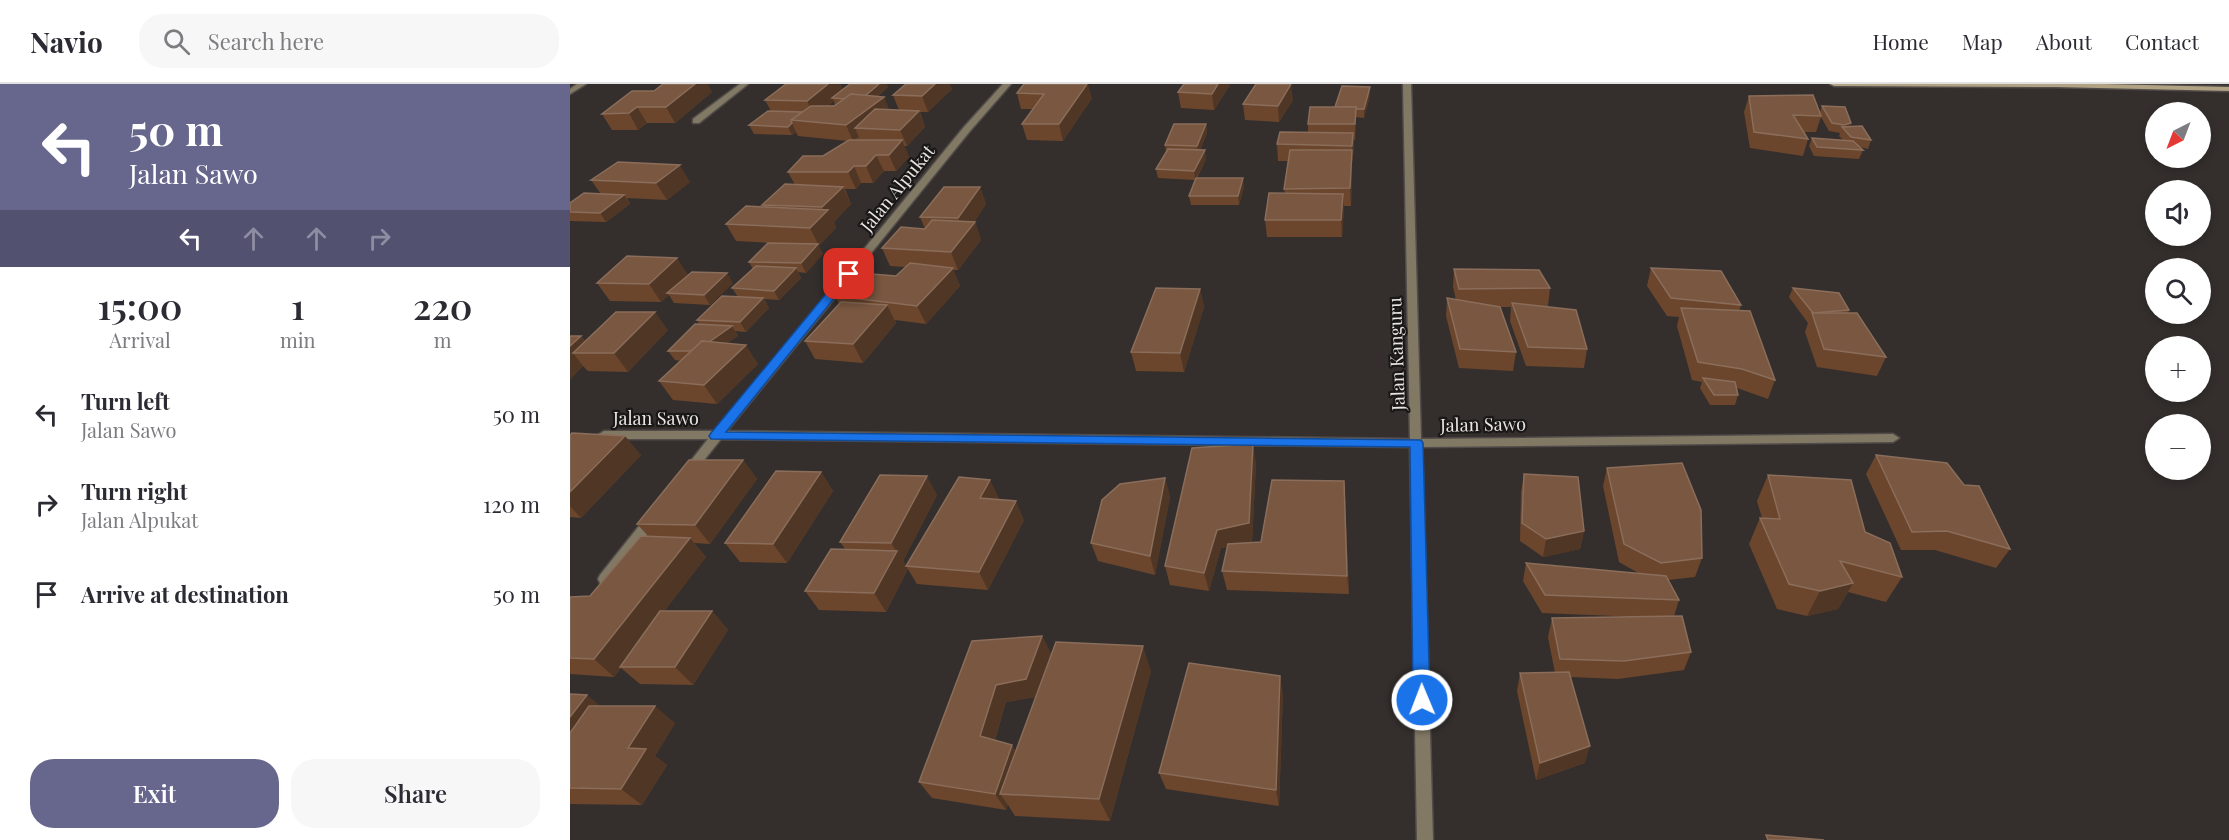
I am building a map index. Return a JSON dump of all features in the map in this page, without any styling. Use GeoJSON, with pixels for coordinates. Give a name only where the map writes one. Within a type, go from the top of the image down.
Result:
{"type":"FeatureCollection","features":[{"type":"Feature","properties":{"kind":"main road"},"geometry":{"type":"LineString","coordinates":[[1834,84],[2229,89]]}},
{"type":"Feature","properties":{"kind":"street"},"geometry":{"type":"LineString","coordinates":[[570,92],[582,84]]}},
{"type":"Feature","properties":{"kind":"street"},"geometry":{"type":"LineString","coordinates":[[696,121],[744,84]]}},
{"type":"Feature","properties":{"kind":"street","name":"Jalan Alpukat"},"geometry":{"type":"LineString","coordinates":[[679,483],[967,129],[1007,84]]}},
{"type":"Feature","properties":{"kind":"street","name":"Jalan Kanguru"},"geometry":{"type":"LineString","coordinates":[[1407,84],[1425,840]]}},
{"type":"Feature","properties":{"kind":"street","name":"Jalan Sawo"},"geometry":{"type":"LineString","coordinates":[[592,435],[1416,443],[1893,438]]}},
{"type":"Feature","properties":{"kind":"street"},"geometry":{"type":"LineString","coordinates":[[599,587],[657,512]]}},
{"type":"Feature","properties":{"kind":"building"},"geometry":{"type":"Polygon","coordinates":[[[663,84],[695,84],[666,107],[637,107],[629,113],[602,114],[632,91],[654,91],[663,84]]]}},
{"type":"Feature","properties":{"kind":"building"},"geometry":{"type":"Polygon","coordinates":[[[786,84],[828,84],[807,101],[765,100],[786,84]]]}},
{"type":"Feature","properties":{"kind":"building"},"geometry":{"type":"Polygon","coordinates":[[[850,84],[879,84],[865,96],[851,94],[844,99],[832,98],[850,84]]]}},
{"type":"Feature","properties":{"kind":"building"},"geometry":{"type":"Polygon","coordinates":[[[906,84],[935,84],[922,96],[893,95],[906,84]]]}},
{"type":"Feature","properties":{"kind":"building"},"geometry":{"type":"Polygon","coordinates":[[[1024,84],[1087,84],[1059,124],[1022,124],[1044,94],[1017,93],[1024,84]]]}},
{"type":"Feature","properties":{"kind":"building"},"geometry":{"type":"Polygon","coordinates":[[[1184,84],[1218,84],[1212,94],[1178,92],[1184,84]]]}},
{"type":"Feature","properties":{"kind":"building"},"geometry":{"type":"Polygon","coordinates":[[[1256,84],[1291,84],[1278,106],[1243,104],[1256,84]]]}},
{"type":"Feature","properties":{"kind":"building"},"geometry":{"type":"Polygon","coordinates":[[[1342,86],[1370,87],[1364,109],[1335,107],[1342,86]]]}},
{"type":"Feature","properties":{"kind":"building"},"geometry":{"type":"Polygon","coordinates":[[[851,94],[884,97],[846,125],[791,120],[811,106],[834,106],[851,94]]]}},
{"type":"Feature","properties":{"kind":"building"},"geometry":{"type":"Polygon","coordinates":[[[1813,95],[1821,116],[1793,115],[1808,139],[1754,132],[1749,96],[1813,95]]]}},
{"type":"Feature","properties":{"kind":"building"},"geometry":{"type":"Polygon","coordinates":[[[1822,106],[1845,107],[1851,123],[1844,125],[1832,123],[1822,106]]]}},
{"type":"Feature","properties":{"kind":"building"},"geometry":{"type":"Polygon","coordinates":[[[1310,107],[1356,107],[1355,124],[1308,124],[1310,107]]]}},
{"type":"Feature","properties":{"kind":"building"},"geometry":{"type":"Polygon","coordinates":[[[875,109],[919,111],[900,130],[855,128],[875,109]]]}},
{"type":"Feature","properties":{"kind":"building"},"geometry":{"type":"Polygon","coordinates":[[[768,111],[802,112],[791,120],[792,123],[788,127],[749,125],[768,111]]]}},
{"type":"Feature","properties":{"kind":"building"},"geometry":{"type":"Polygon","coordinates":[[[1174,124],[1206,124],[1197,146],[1165,145],[1174,124]]]}},
{"type":"Feature","properties":{"kind":"building"},"geometry":{"type":"Polygon","coordinates":[[[1862,126],[1871,140],[1851,137],[1842,127],[1862,126]]]}},
{"type":"Feature","properties":{"kind":"building"},"geometry":{"type":"Polygon","coordinates":[[[1280,132],[1353,133],[1352,146],[1277,144],[1280,132]]]}},
{"type":"Feature","properties":{"kind":"building"},"geometry":{"type":"Polygon","coordinates":[[[1812,138],[1853,141],[1863,150],[1817,147],[1812,138]]]}},
{"type":"Feature","properties":{"kind":"building"},"geometry":{"type":"Polygon","coordinates":[[[849,140],[902,140],[889,155],[876,155],[866,166],[854,166],[848,172],[788,172],[803,156],[823,156],[849,140]]]}},
{"type":"Feature","properties":{"kind":"building"},"geometry":{"type":"Polygon","coordinates":[[[1168,149],[1205,150],[1194,171],[1156,169],[1168,149]]]}},
{"type":"Feature","properties":{"kind":"building"},"geometry":{"type":"Polygon","coordinates":[[[1290,150],[1352,150],[1350,188],[1284,189],[1290,150]]]}},
{"type":"Feature","properties":{"kind":"building"},"geometry":{"type":"Polygon","coordinates":[[[618,162],[680,165],[656,183],[591,180],[618,162]]]}},
{"type":"Feature","properties":{"kind":"building"},"geometry":{"type":"Polygon","coordinates":[[[1196,178],[1243,178],[1238,196],[1189,196],[1196,178]]]}},
{"type":"Feature","properties":{"kind":"building"},"geometry":{"type":"Polygon","coordinates":[[[785,184],[843,187],[822,207],[762,205],[785,184]]]}},
{"type":"Feature","properties":{"kind":"building"},"geometry":{"type":"Polygon","coordinates":[[[944,187],[980,187],[958,218],[920,217],[944,187]]]}},
{"type":"Feature","properties":{"kind":"building"},"geometry":{"type":"Polygon","coordinates":[[[584,193],[624,195],[600,213],[570,212],[570,203],[584,193]]]}},
{"type":"Feature","properties":{"kind":"building"},"geometry":{"type":"Polygon","coordinates":[[[1269,193],[1343,194],[1341,220],[1265,220],[1269,193]]]}},
{"type":"Feature","properties":{"kind":"building"},"geometry":{"type":"Polygon","coordinates":[[[746,206],[828,210],[810,228],[726,224],[746,206]]]}},
{"type":"Feature","properties":{"kind":"building"},"geometry":{"type":"Polygon","coordinates":[[[932,220],[975,222],[951,252],[882,248],[901,227],[925,229],[932,220]]]}},
{"type":"Feature","properties":{"kind":"building"},"geometry":{"type":"Polygon","coordinates":[[[768,243],[818,244],[801,263],[749,262],[768,243]]]}},
{"type":"Feature","properties":{"kind":"building"},"geometry":{"type":"Polygon","coordinates":[[[627,256],[677,258],[649,284],[597,283],[627,256]]]}},
{"type":"Feature","properties":{"kind":"building"},"geometry":{"type":"Polygon","coordinates":[[[910,263],[953,268],[917,306],[835,296],[860,273],[896,276],[910,263]]]}},
{"type":"Feature","properties":{"kind":"building"},"geometry":{"type":"Polygon","coordinates":[[[756,266],[796,268],[774,291],[732,288],[756,266]]]}},
{"type":"Feature","properties":{"kind":"building"},"geometry":{"type":"Polygon","coordinates":[[[1651,268],[1721,271],[1741,305],[1671,298],[1651,268]]]}},
{"type":"Feature","properties":{"kind":"building"},"geometry":{"type":"Polygon","coordinates":[[[1454,269],[1539,270],[1550,288],[1459,289],[1454,269]]]}},
{"type":"Feature","properties":{"kind":"building"},"geometry":{"type":"Polygon","coordinates":[[[692,272],[727,273],[704,295],[667,293],[692,272]]]}},
{"type":"Feature","properties":{"kind":"building"},"geometry":{"type":"Polygon","coordinates":[[[1156,288],[1200,289],[1180,353],[1131,352],[1156,288]]]}},
{"type":"Feature","properties":{"kind":"building"},"geometry":{"type":"Polygon","coordinates":[[[1793,288],[1839,293],[1849,310],[1813,313],[1793,288]]]}},
{"type":"Feature","properties":{"kind":"building"},"geometry":{"type":"Polygon","coordinates":[[[722,296],[763,298],[740,322],[697,320],[722,296]]]}},
{"type":"Feature","properties":{"kind":"building"},"geometry":{"type":"Polygon","coordinates":[[[1447,298],[1500,307],[1516,352],[1460,349],[1447,298]]]}},
{"type":"Feature","properties":{"kind":"building"},"geometry":{"type":"Polygon","coordinates":[[[841,302],[887,305],[853,344],[805,341],[841,302]]]}},
{"type":"Feature","properties":{"kind":"building"},"geometry":{"type":"Polygon","coordinates":[[[1512,303],[1576,310],[1587,349],[1528,347],[1512,303]]]}},
{"type":"Feature","properties":{"kind":"building"},"geometry":{"type":"Polygon","coordinates":[[[1681,308],[1750,311],[1775,380],[1742,369],[1698,362],[1681,308]]]}},
{"type":"Feature","properties":{"kind":"building"},"geometry":{"type":"Polygon","coordinates":[[[616,312],[655,312],[614,353],[573,353],[616,312]]]}},
{"type":"Feature","properties":{"kind":"building"},"geometry":{"type":"Polygon","coordinates":[[[1812,313],[1857,313],[1886,357],[1824,349],[1812,313]]]}},
{"type":"Feature","properties":{"kind":"building"},"geometry":{"type":"Polygon","coordinates":[[[695,324],[732,326],[709,342],[702,341],[691,351],[668,351],[695,324]]]}},
{"type":"Feature","properties":{"kind":"building"},"geometry":{"type":"Polygon","coordinates":[[[570,336],[581,336],[570,346],[570,336]]]}},
{"type":"Feature","properties":{"kind":"building"},"geometry":{"type":"Polygon","coordinates":[[[702,341],[746,345],[704,385],[659,381],[702,341]]]}},
{"type":"Feature","properties":{"kind":"building"},"geometry":{"type":"Polygon","coordinates":[[[1703,378],[1735,382],[1738,395],[1714,395],[1703,378]]]}},
{"type":"Feature","properties":{"kind":"building"},"geometry":{"type":"Polygon","coordinates":[[[572,433],[625,436],[570,492],[570,435],[572,433]]]}},
{"type":"Feature","properties":{"kind":"building"},"geometry":{"type":"Polygon","coordinates":[[[1253,444],[1249,523],[1217,530],[1204,573],[1165,566],[1192,448],[1253,444]]]}},
{"type":"Feature","properties":{"kind":"building"},"geometry":{"type":"Polygon","coordinates":[[[1876,455],[1947,463],[1964,485],[1979,486],[2010,549],[1947,531],[1912,532],[1876,455]]]}},
{"type":"Feature","properties":{"kind":"building"},"geometry":{"type":"Polygon","coordinates":[[[689,460],[743,460],[695,525],[637,524],[689,460]]]}},
{"type":"Feature","properties":{"kind":"building"},"geometry":{"type":"Polygon","coordinates":[[[1682,463],[1701,510],[1702,558],[1661,563],[1624,544],[1607,468],[1682,463]]]}},
{"type":"Feature","properties":{"kind":"building"},"geometry":{"type":"Polygon","coordinates":[[[776,471],[821,472],[773,544],[725,543],[776,471]]]}},
{"type":"Feature","properties":{"kind":"building"},"geometry":{"type":"Polygon","coordinates":[[[1524,474],[1578,477],[1584,531],[1546,539],[1522,523],[1524,474]]]}},
{"type":"Feature","properties":{"kind":"building"},"geometry":{"type":"Polygon","coordinates":[[[880,475],[927,476],[891,543],[840,542],[880,475]]]}},
{"type":"Feature","properties":{"kind":"building"},"geometry":{"type":"Polygon","coordinates":[[[1768,475],[1851,480],[1865,532],[1890,543],[1902,577],[1840,561],[1853,583],[1820,591],[1789,584],[1760,518],[1780,519],[1768,475]]]}},
{"type":"Feature","properties":{"kind":"building"},"geometry":{"type":"Polygon","coordinates":[[[959,477],[990,480],[980,498],[1016,501],[979,572],[906,566],[959,477]]]}},
{"type":"Feature","properties":{"kind":"building"},"geometry":{"type":"Polygon","coordinates":[[[1165,478],[1150,556],[1091,543],[1102,500],[1120,484],[1165,478]]]}},
{"type":"Feature","properties":{"kind":"building"},"geometry":{"type":"Polygon","coordinates":[[[1272,480],[1344,481],[1347,576],[1222,571],[1228,544],[1261,542],[1272,480]]]}},
{"type":"Feature","properties":{"kind":"building"},"geometry":{"type":"Polygon","coordinates":[[[641,536],[690,538],[594,659],[570,658],[570,597],[590,596],[641,536]]]}},
{"type":"Feature","properties":{"kind":"building"},"geometry":{"type":"Polygon","coordinates":[[[831,549],[897,551],[874,593],[805,591],[831,549]]]}},
{"type":"Feature","properties":{"kind":"building"},"geometry":{"type":"Polygon","coordinates":[[[1526,563],[1666,576],[1679,600],[1545,595],[1526,563]]]}},
{"type":"Feature","properties":{"kind":"building"},"geometry":{"type":"Polygon","coordinates":[[[660,611],[712,611],[675,667],[620,667],[660,611]]]}},
{"type":"Feature","properties":{"kind":"building"},"geometry":{"type":"Polygon","coordinates":[[[1682,616],[1691,652],[1624,661],[1560,659],[1552,618],[1682,616]]]}},
{"type":"Feature","properties":{"kind":"building"},"geometry":{"type":"Polygon","coordinates":[[[1042,636],[1026,679],[996,685],[980,736],[1012,745],[995,794],[919,782],[972,641],[1042,636]]]}},
{"type":"Feature","properties":{"kind":"building"},"geometry":{"type":"Polygon","coordinates":[[[1056,642],[1143,646],[1099,799],[1000,794],[1056,642]]]}},
{"type":"Feature","properties":{"kind":"building"},"geometry":{"type":"Polygon","coordinates":[[[1189,663],[1280,676],[1276,790],[1159,773],[1189,663]]]}},
{"type":"Feature","properties":{"kind":"building"},"geometry":{"type":"Polygon","coordinates":[[[1569,672],[1590,746],[1540,763],[1520,673],[1569,672]]]}},
{"type":"Feature","properties":{"kind":"building"},"geometry":{"type":"Polygon","coordinates":[[[570,694],[587,695],[570,717],[570,694]]]}},
{"type":"Feature","properties":{"kind":"building"},"geometry":{"type":"Polygon","coordinates":[[[589,706],[655,706],[628,748],[646,749],[621,789],[570,788],[570,733],[589,706]]]}},
{"type":"Feature","properties":{"kind":"building"},"geometry":{"type":"Polygon","coordinates":[[[1766,835],[1824,840],[1768,840],[1766,835]]]}},
{"type":"Feature","properties":{"kind":"route"},"geometry":{"type":"LineString","coordinates":[[849,274],[716,436],[897,436],[1416,443],[1422,700]]}}]}
